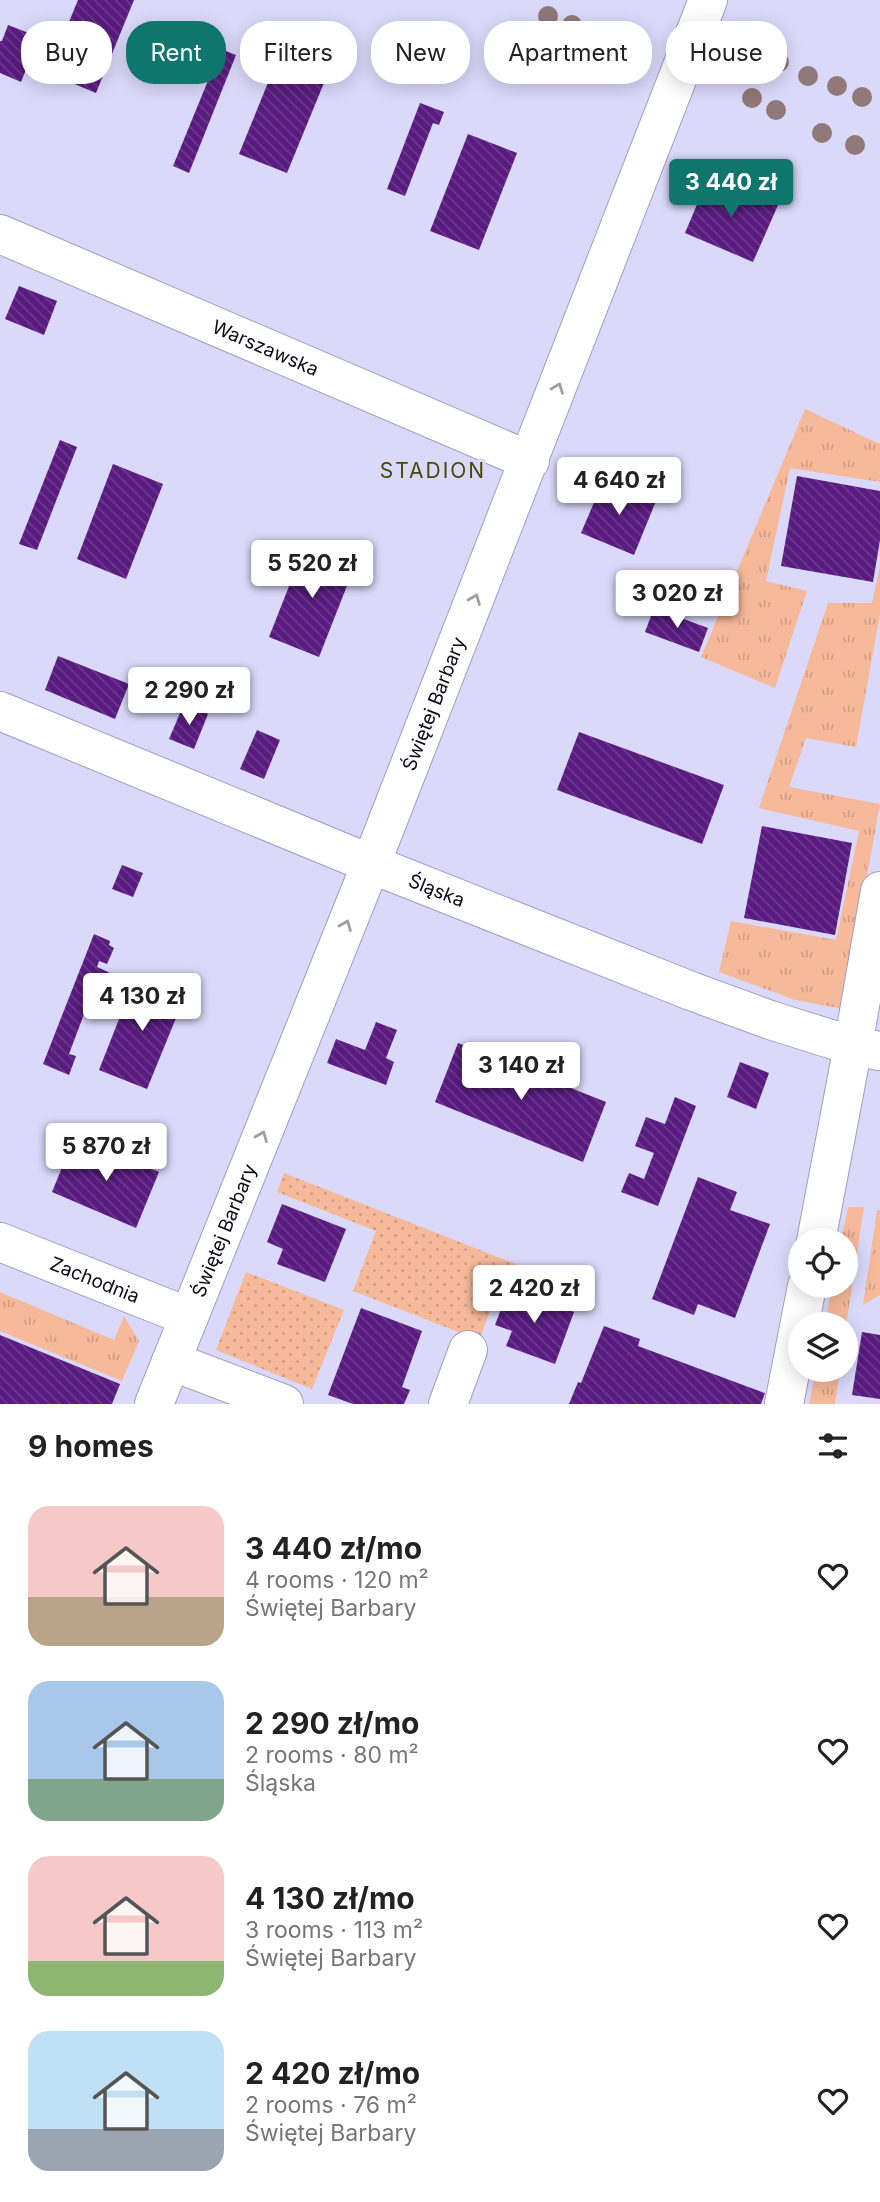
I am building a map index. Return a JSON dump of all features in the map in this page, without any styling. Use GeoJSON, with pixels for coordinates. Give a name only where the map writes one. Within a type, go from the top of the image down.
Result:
{"type":"FeatureCollection","features":[{"type":"Feature","properties":{"kind":"street","name":"Świętej Barbary"},"geometry":{"type":"LineString","coordinates":[[154,1404],[371,864],[708,0]]}},
{"type":"Feature","properties":{"kind":"street","name":"Warszawska"},"geometry":{"type":"LineString","coordinates":[[0,234],[530,461]]}},
{"type":"Feature","properties":{"kind":"street","name":"Śląska"},"geometry":{"type":"LineString","coordinates":[[0,711],[371,864],[713,999],[770,1020],[867,1048]]}},
{"type":"Feature","properties":{"kind":"street"},"geometry":{"type":"LineString","coordinates":[[819,1228],[867,1048],[880,891]]}},
{"type":"Feature","properties":{"kind":"street","name":"Zachodnia"},"geometry":{"type":"LineString","coordinates":[[0,1242],[189,1317]]}},
{"type":"Feature","properties":{"kind":"street"},"geometry":{"type":"LineString","coordinates":[[784,1404],[805,1298]]}},
{"type":"Feature","properties":{"kind":"street"},"geometry":{"type":"LineString","coordinates":[[448,1404],[468,1350]]}},
{"type":"Feature","properties":{"kind":"street"},"geometry":{"type":"LineString","coordinates":[[171,1362],[284,1404]]}},
{"type":"Feature","properties":{"kind":"green space"},"geometry":{"type":"Polygon","coordinates":[[[805,409],[880,444],[880,482],[790,468],[766,581],[807,591],[775,688],[701,657],[805,409]]]}},
{"type":"Feature","properties":{"kind":"green space"},"geometry":{"type":"Polygon","coordinates":[[[880,566],[880,614],[856,747],[806,738],[789,787],[880,804],[843,1009],[795,1000],[719,972],[731,921],[836,940],[859,831],[759,808],[828,603],[872,603],[880,566]]]}},
{"type":"Feature","properties":{"kind":"green space"},"geometry":{"type":"Polygon","coordinates":[[[284,1173],[590,1293],[582,1312],[501,1283],[479,1340],[353,1291],[376,1231],[277,1192],[284,1173]]]}},
{"type":"Feature","properties":{"kind":"green space"},"geometry":{"type":"Polygon","coordinates":[[[848,1207],[864,1207],[858,1247],[858,1228],[844,1228],[848,1207]]]}},
{"type":"Feature","properties":{"kind":"green space"},"geometry":{"type":"Polygon","coordinates":[[[877,1210],[880,1210],[880,1295],[863,1305],[877,1210]]]}},
{"type":"Feature","properties":{"kind":"green space"},"geometry":{"type":"Polygon","coordinates":[[[246,1272],[344,1310],[312,1389],[216,1350],[246,1272]]]}},
{"type":"Feature","properties":{"kind":"green space"},"geometry":{"type":"Polygon","coordinates":[[[0,1292],[114,1340],[124,1316],[139,1341],[122,1381],[0,1331],[0,1292]]]}},
{"type":"Feature","properties":{"kind":"green space"},"geometry":{"type":"Polygon","coordinates":[[[830,1298],[850,1298],[848,1312],[827,1312],[830,1298]]]}},
{"type":"Feature","properties":{"kind":"green space"},"geometry":{"type":"Polygon","coordinates":[[[814,1382],[838,1382],[835,1404],[809,1404],[814,1382]]]}},
{"type":"Feature","properties":{"kind":"building"},"geometry":{"type":"Polygon","coordinates":[[[78,0],[134,0],[112,54],[112,21],[69,21],[78,0]]]}},
{"type":"Feature","properties":{"kind":"building"},"geometry":{"type":"Polygon","coordinates":[[[8,25],[21,30],[21,82],[0,73],[2,41],[8,25]]]}},
{"type":"Feature","properties":{"kind":"building"},"geometry":{"type":"Polygon","coordinates":[[[226,51],[236,55],[226,80],[226,51]]]}},
{"type":"Feature","properties":{"kind":"building"},"geometry":{"type":"Polygon","coordinates":[[[74,84],[100,84],[96,93],[74,84]]]}},
{"type":"Feature","properties":{"kind":"building"},"geometry":{"type":"Polygon","coordinates":[[[207,84],[224,84],[189,173],[173,166],[207,84]]]}},
{"type":"Feature","properties":{"kind":"building"},"geometry":{"type":"Polygon","coordinates":[[[267,84],[324,84],[287,173],[239,154],[267,84]]]}},
{"type":"Feature","properties":{"kind":"building"},"geometry":{"type":"Polygon","coordinates":[[[420,103],[444,112],[439,125],[433,123],[405,196],[387,189],[420,103]]]}},
{"type":"Feature","properties":{"kind":"building"},"geometry":{"type":"Polygon","coordinates":[[[468,134],[517,153],[479,250],[430,231],[468,134]]]}},
{"type":"Feature","properties":{"kind":"building"},"geometry":{"type":"Polygon","coordinates":[[[709,176],[778,205],[753,262],[685,233],[709,176]]]}},
{"type":"Feature","properties":{"kind":"building"},"geometry":{"type":"Polygon","coordinates":[[[19,286],[57,301],[44,335],[5,319],[19,286]]]}},
{"type":"Feature","properties":{"kind":"building"},"geometry":{"type":"Polygon","coordinates":[[[60,440],[77,447],[37,550],[19,544],[60,440]]]}},
{"type":"Feature","properties":{"kind":"building"},"geometry":{"type":"Polygon","coordinates":[[[113,464],[163,484],[126,579],[77,559],[113,464]]]}},
{"type":"Feature","properties":{"kind":"building"},"geometry":{"type":"Polygon","coordinates":[[[797,476],[880,491],[880,540],[873,582],[781,566],[797,476]]]}},
{"type":"Feature","properties":{"kind":"building"},"geometry":{"type":"Polygon","coordinates":[[[604,479],[656,501],[634,555],[581,533],[604,479]]]}},
{"type":"Feature","properties":{"kind":"building"},"geometry":{"type":"Polygon","coordinates":[[[306,543],[356,563],[319,657],[269,637],[306,543]]]}},
{"type":"Feature","properties":{"kind":"building"},"geometry":{"type":"Polygon","coordinates":[[[654,608],[708,628],[699,652],[645,632],[654,608]]]}},
{"type":"Feature","properties":{"kind":"building"},"geometry":{"type":"Polygon","coordinates":[[[58,656],[129,684],[115,719],[45,690],[58,656]]]}},
{"type":"Feature","properties":{"kind":"building"},"geometry":{"type":"Polygon","coordinates":[[[184,704],[208,714],[194,749],[169,739],[184,704]]]}},
{"type":"Feature","properties":{"kind":"building"},"geometry":{"type":"Polygon","coordinates":[[[257,730],[280,740],[264,779],[240,769],[257,730]]]}},
{"type":"Feature","properties":{"kind":"building"},"geometry":{"type":"Polygon","coordinates":[[[579,732],[724,785],[702,844],[557,790],[579,732]]]}},
{"type":"Feature","properties":{"kind":"building"},"geometry":{"type":"Polygon","coordinates":[[[762,826],[852,843],[835,935],[744,918],[762,826]]]}},
{"type":"Feature","properties":{"kind":"building"},"geometry":{"type":"Polygon","coordinates":[[[122,865],[143,873],[133,897],[112,889],[122,865]]]}},
{"type":"Feature","properties":{"kind":"building"},"geometry":{"type":"Polygon","coordinates":[[[94,934],[110,941],[109,945],[114,948],[107,964],[99,961],[97,967],[110,973],[103,988],[95,985],[69,1054],[76,1056],[69,1075],[43,1064],[94,934]]]}},
{"type":"Feature","properties":{"kind":"building"},"geometry":{"type":"Polygon","coordinates":[[[136,976],[185,996],[147,1089],[99,1070],[136,976]]]}},
{"type":"Feature","properties":{"kind":"building"},"geometry":{"type":"Polygon","coordinates":[[[376,1022],[397,1030],[386,1058],[394,1062],[386,1085],[327,1063],[336,1039],[365,1050],[376,1022]]]}},
{"type":"Feature","properties":{"kind":"building"},"geometry":{"type":"Polygon","coordinates":[[[458,1043],[606,1102],[583,1162],[435,1102],[458,1043]]]}},
{"type":"Feature","properties":{"kind":"building"},"geometry":{"type":"Polygon","coordinates":[[[740,1062],[769,1073],[756,1109],[727,1097],[740,1062]]]}},
{"type":"Feature","properties":{"kind":"building"},"geometry":{"type":"Polygon","coordinates":[[[675,1097],[696,1106],[658,1206],[621,1192],[629,1173],[644,1179],[654,1153],[635,1146],[646,1117],[665,1124],[675,1097]]]}},
{"type":"Feature","properties":{"kind":"building"},"geometry":{"type":"Polygon","coordinates":[[[74,1138],[159,1172],[136,1228],[52,1192],[74,1138]]]}},
{"type":"Feature","properties":{"kind":"building"},"geometry":{"type":"Polygon","coordinates":[[[698,1177],[737,1192],[730,1210],[770,1224],[735,1318],[698,1304],[694,1315],[652,1299],[698,1177]]]}},
{"type":"Feature","properties":{"kind":"building"},"geometry":{"type":"Polygon","coordinates":[[[282,1204],[346,1229],[325,1282],[277,1264],[283,1249],[267,1242],[282,1204]]]}},
{"type":"Feature","properties":{"kind":"building"},"geometry":{"type":"Polygon","coordinates":[[[509,1288],[574,1312],[555,1364],[506,1346],[512,1331],[495,1325],[509,1288]]]}},
{"type":"Feature","properties":{"kind":"building"},"geometry":{"type":"Polygon","coordinates":[[[361,1308],[422,1331],[402,1387],[410,1390],[404,1404],[353,1404],[328,1395],[361,1308]]]}},
{"type":"Feature","properties":{"kind":"building"},"geometry":{"type":"Polygon","coordinates":[[[604,1326],[640,1339],[638,1346],[765,1393],[761,1404],[569,1404],[578,1382],[581,1383],[604,1326]]]}},
{"type":"Feature","properties":{"kind":"building"},"geometry":{"type":"Polygon","coordinates":[[[862,1332],[880,1335],[880,1399],[852,1395],[854,1382],[858,1382],[862,1332]]]}},
{"type":"Feature","properties":{"kind":"building"},"geometry":{"type":"Polygon","coordinates":[[[0,1335],[120,1384],[112,1404],[0,1404],[0,1335]]]}},
{"type":"Feature","properties":{"kind":"district","name":"STADION"},"geometry":{"type":"Point","coordinates":[433,471]}}]}
